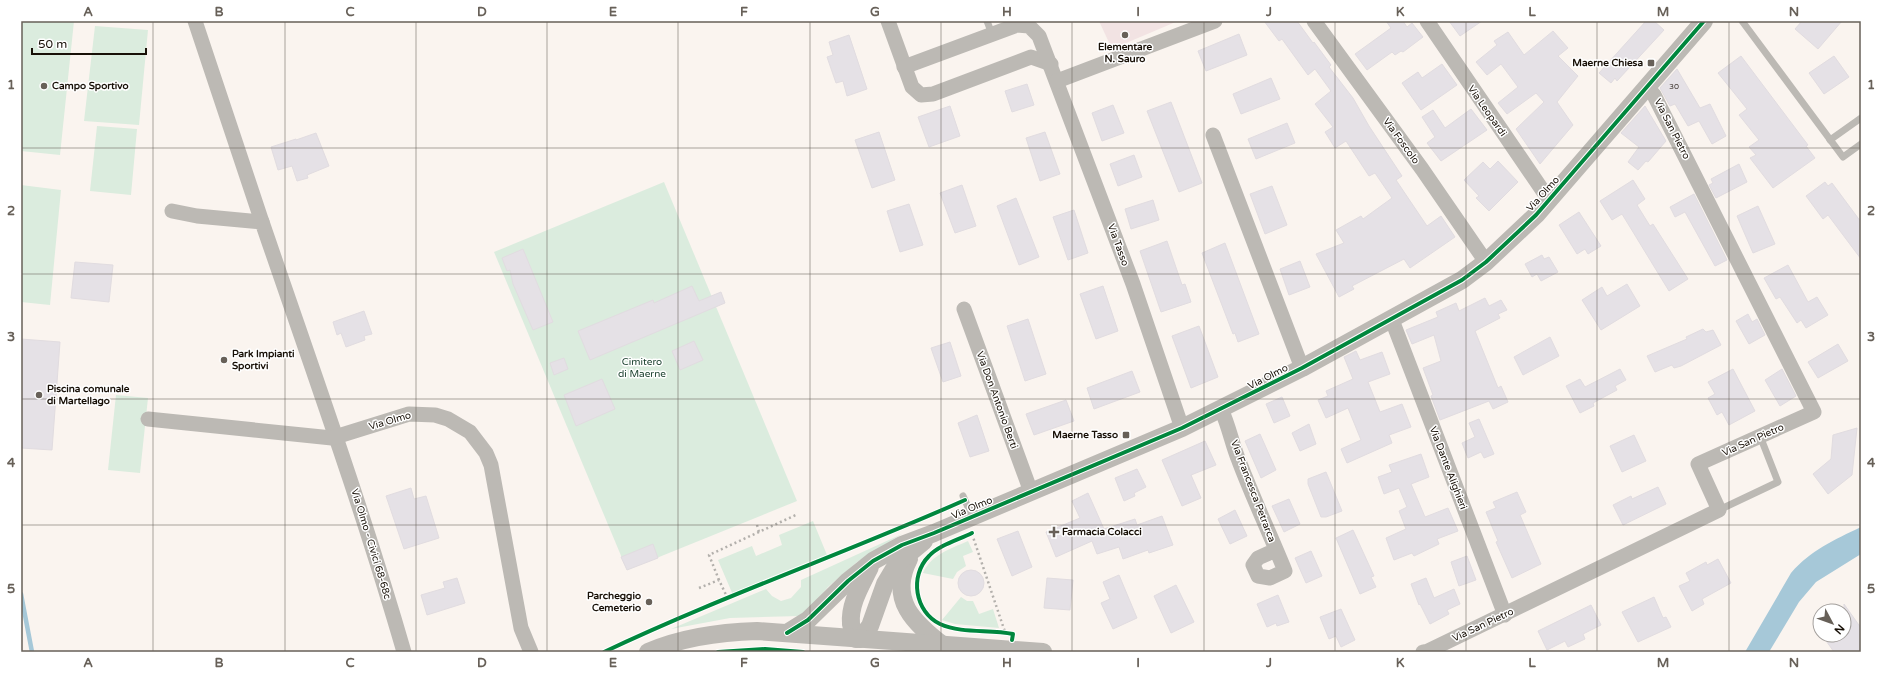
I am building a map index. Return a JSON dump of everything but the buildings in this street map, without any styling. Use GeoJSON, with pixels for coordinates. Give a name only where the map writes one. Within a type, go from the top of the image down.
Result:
{"type":"FeatureCollection","features":[{"type":"Feature","properties":{"kind":"street","name":"Via Olmo - Civici 68-68c"},"geometry":{"type":"LineString","coordinates":[[195,21],[262,222],[337,437],[376,558],[404,652]]}},
{"type":"Feature","properties":{"kind":"street"},"geometry":{"type":"LineString","coordinates":[[888,21],[912,87],[921,95],[933,94],[1031,56],[1051,64]]}},
{"type":"Feature","properties":{"kind":"street"},"geometry":{"type":"LineString","coordinates":[[1057,81],[1215,21]]}},
{"type":"Feature","properties":{"kind":"street","name":"Via Foscolo"},"geometry":{"type":"LineString","coordinates":[[1314,21],[1422,169],[1486,262]]}},
{"type":"Feature","properties":{"kind":"street","name":"Via Leopardi"},"geometry":{"type":"LineString","coordinates":[[1427,21],[1466,80],[1544,191],[1551,198]]}},
{"type":"Feature","properties":{"kind":"street","name":"Via Olmo"},"geometry":{"type":"LineString","coordinates":[[787,632],[808,620],[848,581],[873,561],[902,545],[934,533],[972,525],[1031,492],[1182,428],[1302,368],[1443,292],[1486,262],[1523,229],[1704,21]]}},
{"type":"Feature","properties":{"kind":"street","name":"Via Tasso"},"geometry":{"type":"LineString","coordinates":[[904,66],[989,28],[1017,25],[1029,26],[1039,36],[1051,64],[1133,284],[1182,428]]}},
{"type":"Feature","properties":{"kind":"street","name":"Via San Pietro"},"geometry":{"type":"LineString","coordinates":[[1426,652],[1719,510],[1698,464],[1814,412],[1654,95],[1647,87]]}},
{"type":"Feature","properties":{"kind":"street","name":"Via Olmo"},"geometry":{"type":"LineString","coordinates":[[1213,135],[1302,368]]}},
{"type":"Feature","properties":{"kind":"street"},"geometry":{"type":"LineString","coordinates":[[172,210],[197,216],[262,222]]}},
{"type":"Feature","properties":{"kind":"street","name":"Via Don Antonio Berti"},"geometry":{"type":"LineString","coordinates":[[964,309],[1031,492]]}},
{"type":"Feature","properties":{"kind":"street","name":"Via Dante Alighieri"},"geometry":{"type":"LineString","coordinates":[[1392,320],[1505,615]]}},
{"type":"Feature","properties":{"kind":"street","name":"Via Francesca Petrarca"},"geometry":{"type":"LineString","coordinates":[[1221,409],[1227,423],[1238,460],[1276,550]]}},
{"type":"Feature","properties":{"kind":"street","name":"Via Olmo"},"geometry":{"type":"LineString","coordinates":[[148,419],[322,437],[337,437],[396,417],[422,413],[448,418],[470,432],[478,442],[491,465],[521,628],[531,652]]}},
{"type":"Feature","properties":{"kind":"street","name":"Via Olmo"},"geometry":{"type":"LineString","coordinates":[[648,652],[691,638],[726,632],[787,632],[858,639],[870,626],[885,584],[894,569],[900,561],[934,533]]}},
{"type":"Feature","properties":{"kind":"street","name":"Via Olmo"},"geometry":{"type":"LineString","coordinates":[[914,549],[905,567],[901,581],[902,598],[907,609],[922,629],[944,646]]}},
{"type":"Feature","properties":{"kind":"street"},"geometry":{"type":"LineString","coordinates":[[873,561],[858,590],[853,608],[851,623],[858,639],[1043,652]]}},
{"type":"Feature","properties":{"kind":"lane"},"geometry":{"type":"LineString","coordinates":[[1742,21],[1843,157],[1861,144]]}},
{"type":"Feature","properties":{"kind":"lane"},"geometry":{"type":"LineString","coordinates":[[1830,140],[1861,118]]}},
{"type":"Feature","properties":{"kind":"lane"},"geometry":{"type":"LineString","coordinates":[[1719,510],[1778,482],[1760,436]]}},
{"type":"Feature","properties":{"kind":"lane"},"geometry":{"type":"LineString","coordinates":[[963,496],[972,525]]}},
{"type":"Feature","properties":{"kind":"path"},"geometry":{"type":"LineString","coordinates":[[728,599],[709,554],[798,514]]}},
{"type":"Feature","properties":{"kind":"path"},"geometry":{"type":"LineString","coordinates":[[757,525],[759,532]]}},
{"type":"Feature","properties":{"kind":"path"},"geometry":{"type":"LineString","coordinates":[[972,525],[1005,632]]}},
{"type":"Feature","properties":{"kind":"path"},"geometry":{"type":"LineString","coordinates":[[699,588],[719,580]]}},
{"type":"Feature","properties":{"kind":"shaded area","name":"Elementare N. Sauro"},"geometry":{"type":"Polygon","coordinates":[[[1099,21],[1178,21],[1112,49],[1099,21]]]}},
{"type":"Feature","properties":{"kind":"green space","name":"Campo Sportivo"},"geometry":{"type":"Polygon","coordinates":[[[21,21],[74,21],[60,155],[21,151],[21,21]]]}},
{"type":"Feature","properties":{"kind":"green space"},"geometry":{"type":"Polygon","coordinates":[[[95,26],[148,30],[139,125],[84,121],[95,26]]]}},
{"type":"Feature","properties":{"kind":"green space"},"geometry":{"type":"Polygon","coordinates":[[[97,126],[137,129],[131,195],[90,191],[97,126]]]}},
{"type":"Feature","properties":{"kind":"green space","name":"Cimitero di Maerne"},"geometry":{"type":"Polygon","coordinates":[[[664,182],[797,501],[627,570],[494,252],[664,182]]]}},
{"type":"Feature","properties":{"kind":"green space"},"geometry":{"type":"Polygon","coordinates":[[[21,185],[61,190],[50,305],[21,302],[21,185]]]}},
{"type":"Feature","properties":{"kind":"green space"},"geometry":{"type":"Polygon","coordinates":[[[116,395],[148,398],[140,473],[108,470],[116,395]]]}},
{"type":"Feature","properties":{"kind":"green space"},"geometry":{"type":"Polygon","coordinates":[[[813,521],[827,555],[733,595],[718,560],[752,546],[756,556],[782,545],[779,535],[813,521]]]}},
{"type":"Feature","properties":{"kind":"green space"},"geometry":{"type":"Polygon","coordinates":[[[902,534],[857,562],[828,587],[810,608],[800,616],[730,618],[671,629],[766,589],[772,596],[781,601],[791,598],[801,587],[801,580],[902,534]]]}},
{"type":"Feature","properties":{"kind":"green space"},"geometry":{"type":"Polygon","coordinates":[[[968,541],[973,552],[963,556],[966,566],[957,572],[953,579],[923,573],[931,561],[936,557],[968,541]]]}},
{"type":"Feature","properties":{"kind":"green space"},"geometry":{"type":"Polygon","coordinates":[[[961,597],[967,601],[973,601],[979,614],[993,609],[999,628],[955,624],[942,620],[961,597]]]}},
{"type":"Feature","properties":{"kind":"water"},"geometry":{"type":"Polygon","coordinates":[[[1861,527],[1861,554],[1816,582],[1799,602],[1769,652],[1745,652],[1791,573],[1815,552],[1832,541],[1861,527]]]}},
{"type":"Feature","properties":{"kind":"waterway"},"geometry":{"type":"LineString","coordinates":[[21,594],[32,652]]}},
{"type":"Feature","properties":{"kind":"cycle path"},"geometry":{"type":"LineString","coordinates":[[787,633],[808,620],[848,581],[873,561],[902,545],[934,533],[1182,428],[1302,368],[1462,280],[1486,262],[1536,215],[1704,21]]}},
{"type":"Feature","properties":{"kind":"cycle path"},"geometry":{"type":"LineString","coordinates":[[604,652],[693,612],[965,500]]}},
{"type":"Feature","properties":{"kind":"cycle path"},"geometry":{"type":"LineString","coordinates":[[972,533],[949,543],[929,556],[923,564],[917,583],[920,602],[925,611],[940,624],[957,629],[1013,634],[1012,640]]}},
{"type":"Feature","properties":{"kind":"cycle path"},"geometry":{"type":"LineString","coordinates":[[718,652],[765,649],[803,652]]}},
{"type":"Feature","properties":{"kind":"place","name":"Elementare N. Sauro"},"geometry":{"type":"Point","coordinates":[1125,35]}},
{"type":"Feature","properties":{"kind":"place","name":"Maerne Chiesa"},"geometry":{"type":"Point","coordinates":[1651,63]}},
{"type":"Feature","properties":{"kind":"place","name":"Campo Sportivo"},"geometry":{"type":"Point","coordinates":[44,86]}},
{"type":"Feature","properties":{"kind":"place","name":"Park Impianti Sportivi"},"geometry":{"type":"Point","coordinates":[224,360]}},
{"type":"Feature","properties":{"kind":"place","name":"Piscina comunale di Martellago"},"geometry":{"type":"Point","coordinates":[39,395]}},
{"type":"Feature","properties":{"kind":"place","name":"Maerne Tasso"},"geometry":{"type":"Point","coordinates":[1126,435]}},
{"type":"Feature","properties":{"kind":"place","name":"Farmacia Colacci"},"geometry":{"type":"Point","coordinates":[1054,532]}},
{"type":"Feature","properties":{"kind":"place","name":"Parcheggio Cemeterio"},"geometry":{"type":"Point","coordinates":[649,602]}}]}
